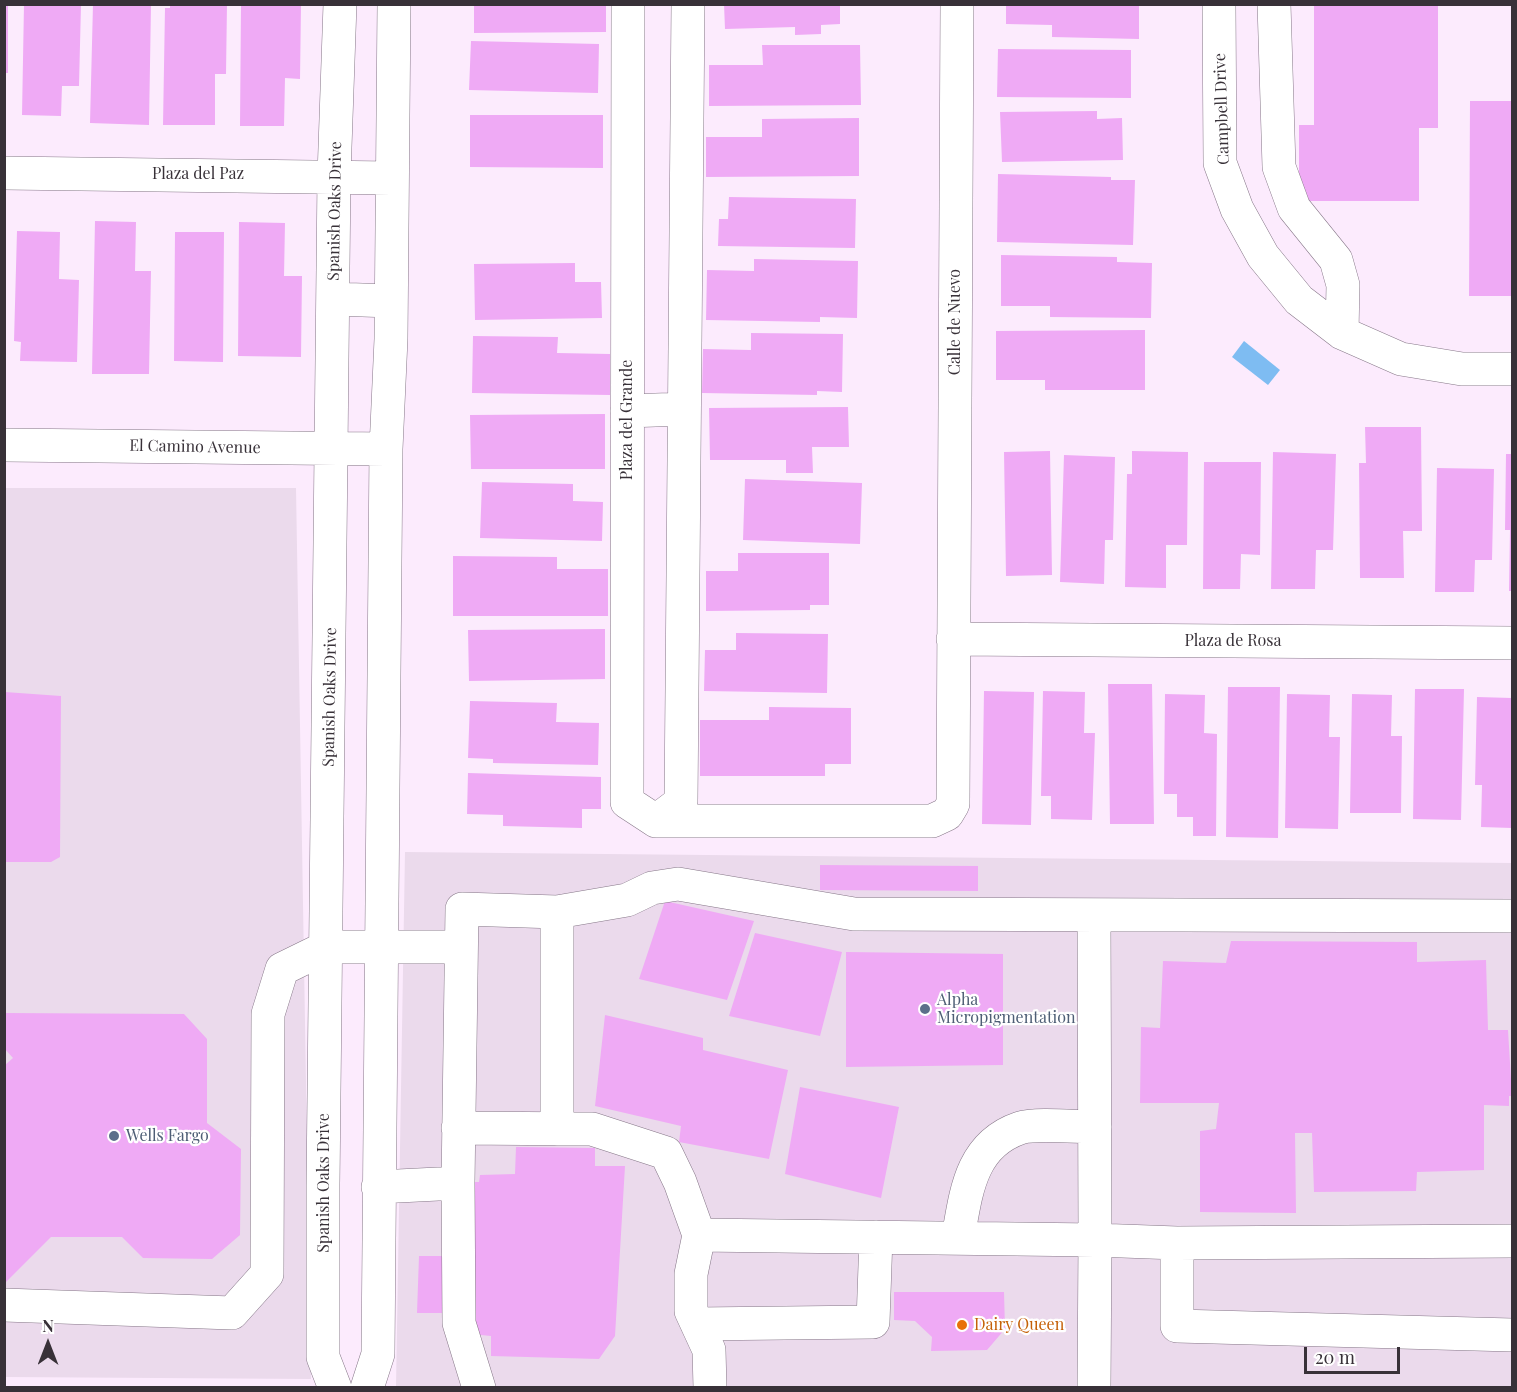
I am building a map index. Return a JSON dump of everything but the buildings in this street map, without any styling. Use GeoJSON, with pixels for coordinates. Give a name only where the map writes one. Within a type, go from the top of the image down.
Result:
{"type":"FeatureCollection","features":[{"type":"Feature","properties":{"kind":"street","name":"Spanish Oaks Drive"},"geometry":{"type":"LineString","coordinates":[[335,1388],[323,1357],[334,176],[340,4]]}},
{"type":"Feature","properties":{"kind":"street"},"geometry":{"type":"LineString","coordinates":[[367,1388],[378,1354],[386,449],[391,301],[394,4]]}},
{"type":"Feature","properties":{"kind":"street","name":"Plaza del Grande"},"geometry":{"type":"LineString","coordinates":[[628,4],[627,802],[657,829]]}},
{"type":"Feature","properties":{"kind":"street"},"geometry":{"type":"LineString","coordinates":[[657,829],[681,802],[688,4]]}},
{"type":"Feature","properties":{"kind":"street","name":"Calle de Nuevo"},"geometry":{"type":"LineString","coordinates":[[657,829],[750,819],[878,823],[932,821],[947,814],[953,804],[957,4]]}},
{"type":"Feature","properties":{"kind":"street","name":"Campbell Drive"},"geometry":{"type":"LineString","coordinates":[[1219,4],[1220,163],[1237,209],[1263,256],[1299,300],[1342,333]]}},
{"type":"Feature","properties":{"kind":"street"},"geometry":{"type":"LineString","coordinates":[[1274,4],[1279,167],[1294,208],[1336,260],[1343,285],[1342,333],[1401,360],[1462,369],[1512,369]]}},
{"type":"Feature","properties":{"kind":"street","name":"Plaza del Paz"},"geometry":{"type":"LineString","coordinates":[[4,173],[391,178]]}},
{"type":"Feature","properties":{"kind":"street"},"geometry":{"type":"LineString","coordinates":[[334,299],[391,301]]}},
{"type":"Feature","properties":{"kind":"street"},"geometry":{"type":"LineString","coordinates":[[627,411],[684,408]]}},
{"type":"Feature","properties":{"kind":"street","name":"El Camino Avenue"},"geometry":{"type":"LineString","coordinates":[[4,445],[386,449]]}},
{"type":"Feature","properties":{"kind":"street","name":"Plaza de Rosa"},"geometry":{"type":"LineString","coordinates":[[953,639],[1512,643]]}},
{"type":"Feature","properties":{"kind":"street"},"geometry":{"type":"LineString","coordinates":[[479,1388],[459,1323],[458,1128],[462,909],[557,912],[627,900],[652,888],[678,884],[854,914],[1512,916]]}},
{"type":"Feature","properties":{"kind":"street"},"geometry":{"type":"LineString","coordinates":[[557,912],[557,1129]]}},
{"type":"Feature","properties":{"kind":"street"},"geometry":{"type":"LineString","coordinates":[[1094,915],[1094,1388]]}},
{"type":"Feature","properties":{"kind":"street"},"geometry":{"type":"LineString","coordinates":[[4,1305],[232,1313],[267,1274],[268,1014],[282,969],[327,947],[460,947]]}},
{"type":"Feature","properties":{"kind":"street"},"geometry":{"type":"LineString","coordinates":[[958,1238],[968,1179],[991,1144],[1022,1128],[1095,1127]]}},
{"type":"Feature","properties":{"kind":"street"},"geometry":{"type":"LineString","coordinates":[[458,1128],[592,1129],[666,1153],[680,1182],[699,1235],[691,1274],[691,1311],[709,1350],[710,1388]]}},
{"type":"Feature","properties":{"kind":"street"},"geometry":{"type":"LineString","coordinates":[[378,1187],[458,1183]]}},
{"type":"Feature","properties":{"kind":"street"},"geometry":{"type":"LineString","coordinates":[[699,1235],[1177,1243],[1512,1241]]}},
{"type":"Feature","properties":{"kind":"street"},"geometry":{"type":"LineString","coordinates":[[697,1324],[873,1322],[876,1237]]}},
{"type":"Feature","properties":{"kind":"street"},"geometry":{"type":"LineString","coordinates":[[1177,1243],[1177,1326],[1512,1335]]}},
{"type":"Feature","properties":{"kind":"shaded area"},"geometry":{"type":"Polygon","coordinates":[[[5,488],[296,488],[311,1379],[5,1377],[5,488]]]}},
{"type":"Feature","properties":{"kind":"shaded area"},"geometry":{"type":"Polygon","coordinates":[[[405,852],[1512,863],[1512,1387],[396,1386],[405,852]]]}},
{"type":"Feature","properties":{"kind":"water"},"geometry":{"type":"Polygon","coordinates":[[[1244,341],[1280,370],[1268,385],[1232,357],[1244,341]]]}},
{"type":"Feature","properties":{"kind":"place","name":"Alpha Micropigmentation"},"geometry":{"type":"Point","coordinates":[925,1009]}},
{"type":"Feature","properties":{"kind":"place","name":"Wells Fargo"},"geometry":{"type":"Point","coordinates":[114,1136]}},
{"type":"Feature","properties":{"kind":"place","name":"Dairy Queen"},"geometry":{"type":"Point","coordinates":[962,1325]}}]}
